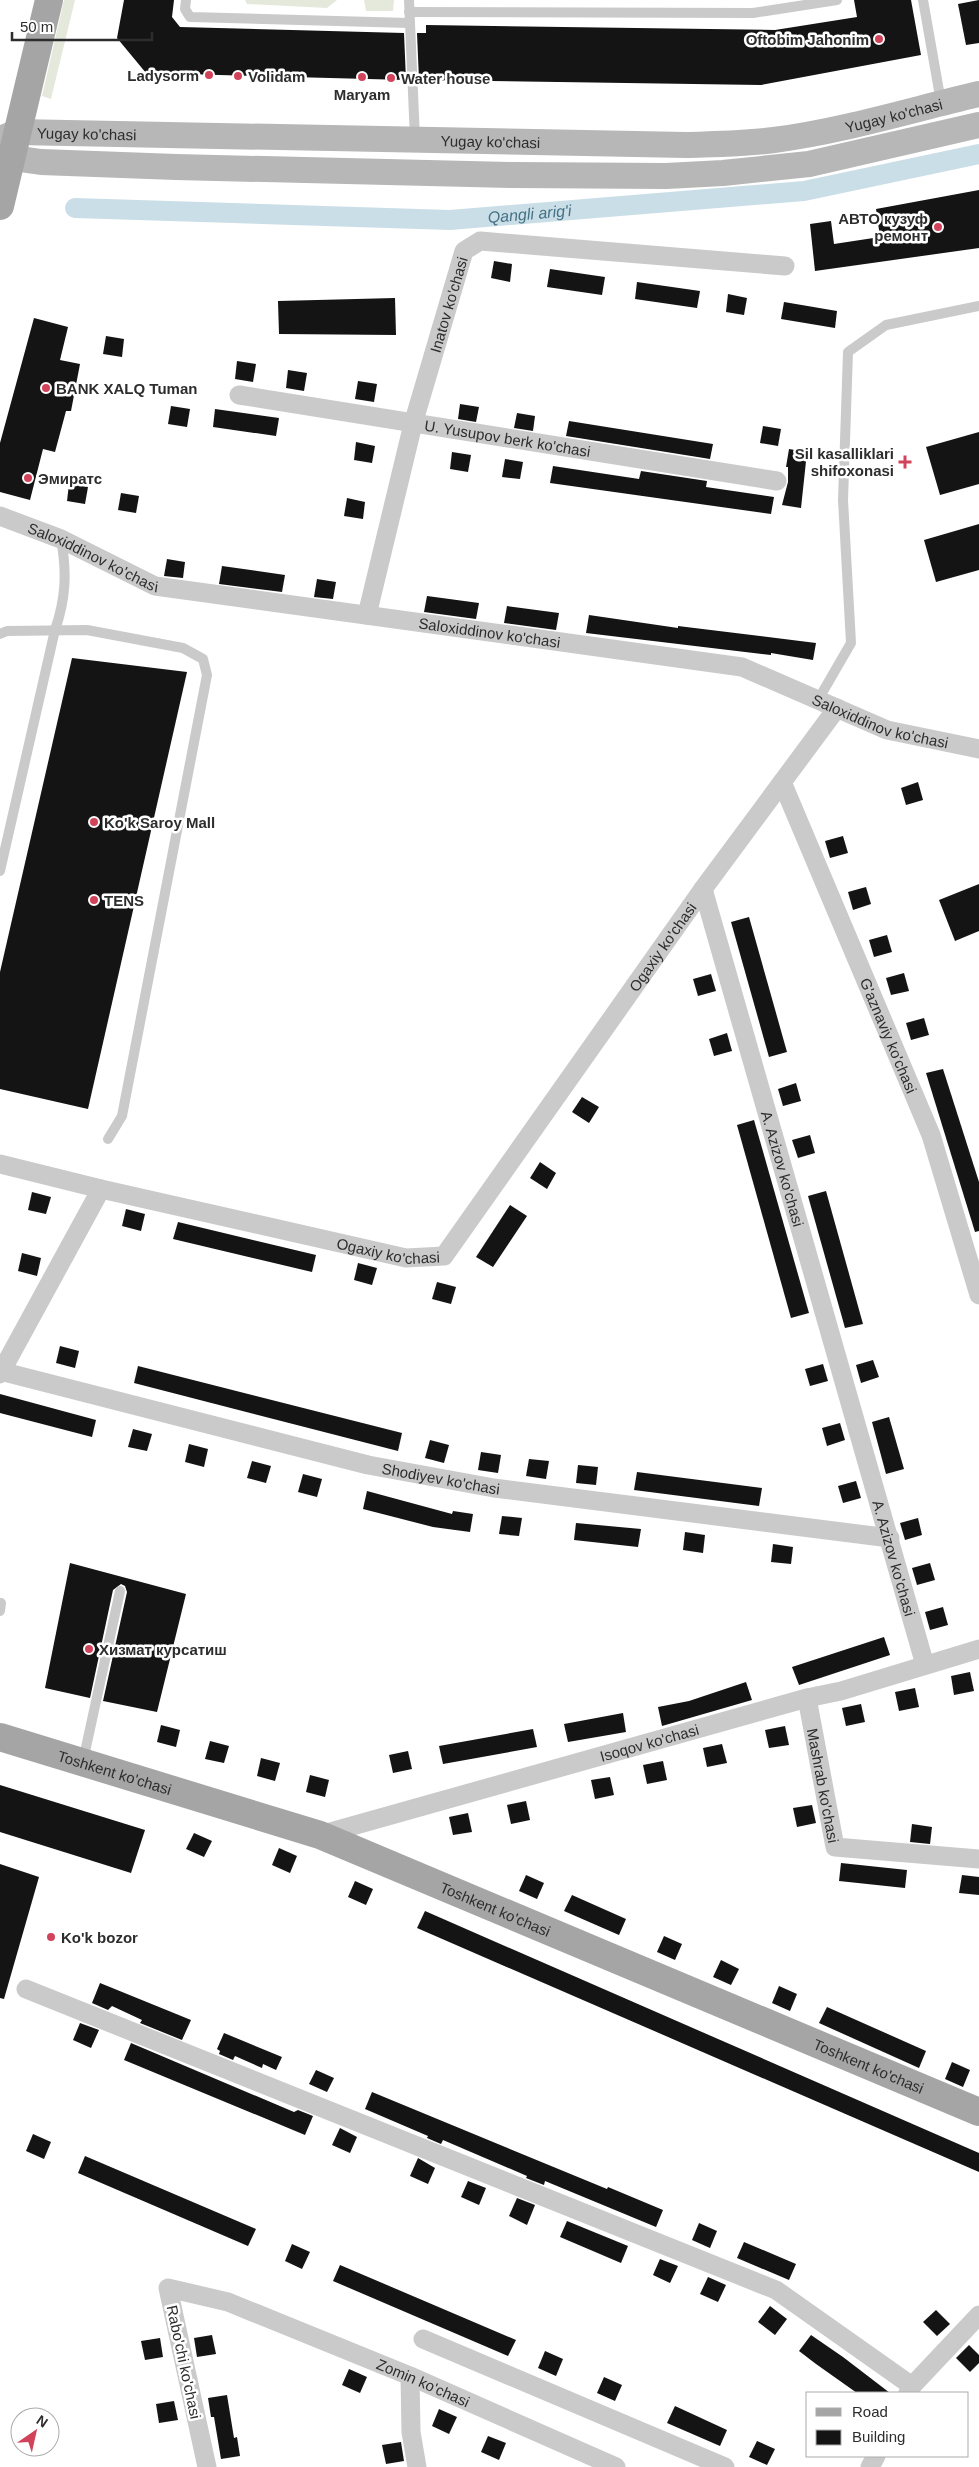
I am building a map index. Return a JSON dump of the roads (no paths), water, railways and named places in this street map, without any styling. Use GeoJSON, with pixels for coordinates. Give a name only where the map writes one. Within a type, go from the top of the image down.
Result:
{"type":"FeatureCollection","features":[{"type":"Feature","properties":{"kind":"main road"},"geometry":{"type":"LineString","coordinates":[[0,206],[12,143],[24,106],[49,0]]}},
{"type":"Feature","properties":{"kind":"main road","name":"Yugay ko'chasi"},"geometry":{"type":"LineString","coordinates":[[12,143],[415,140],[686,145],[765,141],[860,123],[979,94]]}},
{"type":"Feature","properties":{"kind":"main road","name":"Yugay ko'chasi"},"geometry":{"type":"LineString","coordinates":[[12,143],[513,175],[675,176],[809,164],[979,125]]}},
{"type":"Feature","properties":{"kind":"main road","name":"Toshkent ko'chasi"},"geometry":{"type":"LineString","coordinates":[[0,1737],[320,1835],[979,2112]]}},
{"type":"Feature","properties":{"kind":"street","name":"Inatov ko'chasi"},"geometry":{"type":"LineString","coordinates":[[367,615],[413,424],[464,251],[480,241],[785,266]]}},
{"type":"Feature","properties":{"kind":"street","name":"U. Yusupov berk ko'chasi"},"geometry":{"type":"LineString","coordinates":[[239,396],[777,481]]}},
{"type":"Feature","properties":{"kind":"street","name":"Saloxiddinov ko'chasi"},"geometry":{"type":"LineString","coordinates":[[0,516],[61,539],[155,586],[742,667],[887,730],[979,749]]}},
{"type":"Feature","properties":{"kind":"street"},"geometry":{"type":"LineString","coordinates":[[703,889],[837,708]]}},
{"type":"Feature","properties":{"kind":"street","name":"G'aznaviy ko'chasi"},"geometry":{"type":"LineString","coordinates":[[782,782],[931,1135],[979,1296]]}},
{"type":"Feature","properties":{"kind":"street","name":"Ogaxiy ko'chasi"},"geometry":{"type":"LineString","coordinates":[[101,1188],[406,1258],[444,1256],[703,889]]}},
{"type":"Feature","properties":{"kind":"street","name":"A. Azizov ko'chasi"},"geometry":{"type":"LineString","coordinates":[[703,889],[890,1538],[925,1666]]}},
{"type":"Feature","properties":{"kind":"street"},"geometry":{"type":"LineString","coordinates":[[0,1164],[101,1188],[1,1372]]}},
{"type":"Feature","properties":{"kind":"street","name":"Shodiyev ko'chasi"},"geometry":{"type":"LineString","coordinates":[[1,1372],[368,1466],[494,1488],[890,1538]]}},
{"type":"Feature","properties":{"kind":"street","name":"Isoqov ko'chasi"},"geometry":{"type":"LineString","coordinates":[[320,1835],[807,1698],[841,1691],[979,1649]]}},
{"type":"Feature","properties":{"kind":"street","name":"Mashrab ko'chasi"},"geometry":{"type":"LineString","coordinates":[[807,1698],[835,1847],[979,1859]]}},
{"type":"Feature","properties":{"kind":"street"},"geometry":{"type":"LineString","coordinates":[[26,1989],[776,2290],[910,2390],[979,2315]]}},
{"type":"Feature","properties":{"kind":"street","name":"Rabo'chi ko'chasi"},"geometry":{"type":"LineString","coordinates":[[207,2467],[168,2288],[228,2302]]}},
{"type":"Feature","properties":{"kind":"street","name":"Zomin ko'chasi"},"geometry":{"type":"LineString","coordinates":[[228,2302],[410,2376],[616,2467]]}},
{"type":"Feature","properties":{"kind":"street"},"geometry":{"type":"LineString","coordinates":[[423,2339],[725,2467]]}},
{"type":"Feature","properties":{"kind":"street"},"geometry":{"type":"LineString","coordinates":[[410,2376],[411,2432],[416,2467]]}},
{"type":"Feature","properties":{"kind":"lane"},"geometry":{"type":"LineString","coordinates":[[186,0],[185,9],[190,17],[410,23]]}},
{"type":"Feature","properties":{"kind":"lane"},"geometry":{"type":"LineString","coordinates":[[409,0],[415,140]]}},
{"type":"Feature","properties":{"kind":"lane"},"geometry":{"type":"LineString","coordinates":[[409,12],[753,13],[837,0]]}},
{"type":"Feature","properties":{"kind":"lane"},"geometry":{"type":"LineString","coordinates":[[923,0],[941,103]]}},
{"type":"Feature","properties":{"kind":"lane"},"geometry":{"type":"LineString","coordinates":[[818,700],[851,643],[843,500],[848,352],[886,325],[979,306]]}},
{"type":"Feature","properties":{"kind":"lane"},"geometry":{"type":"LineString","coordinates":[[0,871],[55,630],[62,610],[66,569],[61,539]]}},
{"type":"Feature","properties":{"kind":"lane"},"geometry":{"type":"LineString","coordinates":[[0,634],[7,631],[87,630],[183,648],[202,659],[208,675],[122,1116],[108,1139]]}},
{"type":"Feature","properties":{"kind":"lane"},"geometry":{"type":"LineString","coordinates":[[83,1762],[120,1591]]}},
{"type":"Feature","properties":{"kind":"waterway","name":"Qangli arig'i"},"geometry":{"type":"LineString","coordinates":[[75,208],[450,220],[804,191],[979,154]]}},
{"type":"Feature","properties":{"kind":"place","name":"Oftobim Jahonim"},"geometry":{"type":"Point","coordinates":[879,39]}},
{"type":"Feature","properties":{"kind":"place","name":"Ladysorm"},"geometry":{"type":"Point","coordinates":[209,75]}},
{"type":"Feature","properties":{"kind":"place","name":"Volidam"},"geometry":{"type":"Point","coordinates":[238,76]}},
{"type":"Feature","properties":{"kind":"place","name":"Maryam"},"geometry":{"type":"Point","coordinates":[362,77]}},
{"type":"Feature","properties":{"kind":"place","name":"Water house"},"geometry":{"type":"Point","coordinates":[391,78]}},
{"type":"Feature","properties":{"kind":"place","name":"АВТО кузуф ремонт"},"geometry":{"type":"Point","coordinates":[938,227]}},
{"type":"Feature","properties":{"kind":"place","name":"BANK XALQ Tuman"},"geometry":{"type":"Point","coordinates":[46,388]}},
{"type":"Feature","properties":{"kind":"place","name":"Sil kasalliklari shifoxonasi"},"geometry":{"type":"Point","coordinates":[905,462]}},
{"type":"Feature","properties":{"kind":"place","name":"Эмиратс"},"geometry":{"type":"Point","coordinates":[28,478]}},
{"type":"Feature","properties":{"kind":"place","name":"Ko'k Saroy Mall"},"geometry":{"type":"Point","coordinates":[94,822]}},
{"type":"Feature","properties":{"kind":"place","name":"TENS"},"geometry":{"type":"Point","coordinates":[94,900]}},
{"type":"Feature","properties":{"kind":"place","name":"Хизмат курсатиш"},"geometry":{"type":"Point","coordinates":[89,1649]}},
{"type":"Feature","properties":{"kind":"place","name":"Ko'k bozor"},"geometry":{"type":"Point","coordinates":[51,1937]}}]}
